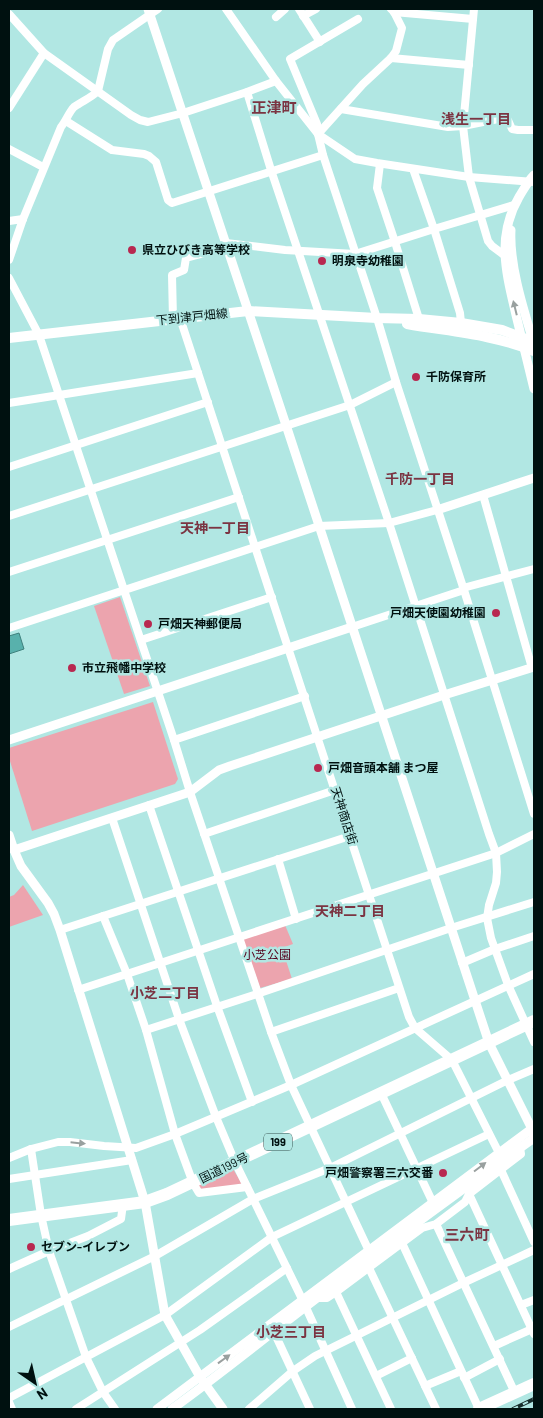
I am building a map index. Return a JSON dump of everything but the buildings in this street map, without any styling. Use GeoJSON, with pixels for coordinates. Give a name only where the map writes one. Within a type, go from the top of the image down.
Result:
{"type":"FeatureCollection","features":[{"type":"Feature","properties":{"kind":"highway","name":"国道199号"},"geometry":{"type":"LineString","coordinates":[[9,1220],[145,1202],[167,1194],[530,1023]]}},
{"type":"Feature","properties":{"kind":"highway"},"geometry":{"type":"LineString","coordinates":[[479,1409],[534,1384]]}},
{"type":"Feature","properties":{"kind":"main road","name":"下到津戸畑線"},"geometry":{"type":"LineString","coordinates":[[9,338],[248,310],[461,323],[502,330],[522,336],[532,345]]}},
{"type":"Feature","properties":{"kind":"main road","name":"下到津戸畑線"},"geometry":{"type":"LineString","coordinates":[[377,318],[532,345]]}},
{"type":"Feature","properties":{"kind":"street"},"geometry":{"type":"LineString","coordinates":[[9,260],[43,166],[61,127],[73,108],[98,91],[108,49],[113,40],[149,11],[158,9]]}},
{"type":"Feature","properties":{"kind":"street"},"geometry":{"type":"LineString","coordinates":[[226,9],[276,81],[318,134],[355,159],[469,177],[532,179]]}},
{"type":"Feature","properties":{"kind":"street"},"geometry":{"type":"LineString","coordinates":[[276,17],[285,9]]}},
{"type":"Feature","properties":{"kind":"street"},"geometry":{"type":"LineString","coordinates":[[298,9],[320,42]]}},
{"type":"Feature","properties":{"kind":"street"},"geometry":{"type":"LineString","coordinates":[[303,16],[316,9]]}},
{"type":"Feature","properties":{"kind":"street"},"geometry":{"type":"LineString","coordinates":[[474,9],[463,126],[469,177],[488,241],[504,255]]}},
{"type":"Feature","properties":{"kind":"street"},"geometry":{"type":"LineString","coordinates":[[318,134],[396,51],[402,28],[393,10]]}},
{"type":"Feature","properties":{"kind":"street"},"geometry":{"type":"LineString","coordinates":[[393,10],[473,19]]}},
{"type":"Feature","properties":{"kind":"street"},"geometry":{"type":"LineString","coordinates":[[149,11],[489,1043],[534,1128],[534,1139],[318,1298],[304,1304],[274,1332],[157,1409]]}},
{"type":"Feature","properties":{"kind":"street"},"geometry":{"type":"LineString","coordinates":[[9,14],[44,53],[140,120],[148,122],[183,113],[276,81]]}},
{"type":"Feature","properties":{"kind":"street"},"geometry":{"type":"LineString","coordinates":[[358,19],[290,59],[317,124],[323,155],[464,589],[534,814]]}},
{"type":"Feature","properties":{"kind":"street"},"geometry":{"type":"LineString","coordinates":[[9,108],[44,53]]}},
{"type":"Feature","properties":{"kind":"street"},"geometry":{"type":"LineString","coordinates":[[391,58],[468,65]]}},
{"type":"Feature","properties":{"kind":"street"},"geometry":{"type":"LineString","coordinates":[[248,92],[271,170],[389,523],[488,834],[496,853],[496,883],[487,918],[495,949],[508,986],[530,1023],[534,1042]]}},
{"type":"Feature","properties":{"kind":"street"},"geometry":{"type":"LineString","coordinates":[[341,109],[448,127],[503,118],[508,120],[512,129],[534,130]]}},
{"type":"Feature","properties":{"kind":"street"},"geometry":{"type":"LineString","coordinates":[[66,121],[112,150],[150,156],[156,162],[168,200],[172,203],[323,155]]}},
{"type":"Feature","properties":{"kind":"street"},"geometry":{"type":"LineString","coordinates":[[9,150],[43,166]]}},
{"type":"Feature","properties":{"kind":"street"},"geometry":{"type":"LineString","coordinates":[[380,164],[377,188],[419,319]]}},
{"type":"Feature","properties":{"kind":"street"},"geometry":{"type":"LineString","coordinates":[[413,169],[434,229],[460,313],[461,323]]}},
{"type":"Feature","properties":{"kind":"street"},"geometry":{"type":"LineString","coordinates":[[522,336],[508,282],[504,255],[505,239],[514,205],[532,179]]}},
{"type":"Feature","properties":{"kind":"street"},"geometry":{"type":"LineString","coordinates":[[226,245],[356,254],[514,205]]}},
{"type":"Feature","properties":{"kind":"street"},"geometry":{"type":"LineString","coordinates":[[514,205],[510,234],[514,265],[532,345],[534,389]]}},
{"type":"Feature","properties":{"kind":"street"},"geometry":{"type":"LineString","coordinates":[[9,221],[23,219]]}},
{"type":"Feature","properties":{"kind":"street","name":"天神商店街"},"geometry":{"type":"LineString","coordinates":[[226,245],[186,258],[184,270],[172,275],[176,319],[208,402],[399,988],[415,1028]]}},
{"type":"Feature","properties":{"kind":"street"},"geometry":{"type":"LineString","coordinates":[[9,278],[39,335],[270,1032],[291,1085],[369,1251]]}},
{"type":"Feature","properties":{"kind":"street"},"geometry":{"type":"LineString","coordinates":[[9,403],[198,373]]}},
{"type":"Feature","properties":{"kind":"street"},"geometry":{"type":"LineString","coordinates":[[9,516],[350,405],[396,382]]}},
{"type":"Feature","properties":{"kind":"street"},"geometry":{"type":"LineString","coordinates":[[9,467],[208,402]]}},
{"type":"Feature","properties":{"kind":"street"},"geometry":{"type":"LineString","coordinates":[[9,628],[319,526],[389,523],[437,510],[534,478]]}},
{"type":"Feature","properties":{"kind":"street"},"geometry":{"type":"LineString","coordinates":[[14,850],[190,792],[220,770],[533,667],[483,495]]}},
{"type":"Feature","properties":{"kind":"street"},"geometry":{"type":"LineString","coordinates":[[9,572],[239,498]]}},
{"type":"Feature","properties":{"kind":"street"},"geometry":{"type":"LineString","coordinates":[[9,740],[415,607],[464,589],[534,569]]}},
{"type":"Feature","properties":{"kind":"street"},"geometry":{"type":"LineString","coordinates":[[140,640],[272,597]]}},
{"type":"Feature","properties":{"kind":"street"},"geometry":{"type":"LineString","coordinates":[[174,740],[305,696]]}},
{"type":"Feature","properties":{"kind":"street"},"geometry":{"type":"LineString","coordinates":[[204,834],[335,790]]}},
{"type":"Feature","properties":{"kind":"street"},"geometry":{"type":"LineString","coordinates":[[149,805],[217,1006],[252,1102]]}},
{"type":"Feature","properties":{"kind":"street"},"geometry":{"type":"LineString","coordinates":[[112,818],[179,1019],[216,1117],[235,1162],[287,1268],[352,1409]]}},
{"type":"Feature","properties":{"kind":"street"},"geometry":{"type":"LineString","coordinates":[[78,990],[496,853],[534,834]]}},
{"type":"Feature","properties":{"kind":"street"},"geometry":{"type":"LineString","coordinates":[[9,835],[21,866],[51,909],[60,930],[145,1202],[165,1315],[202,1381],[223,1409]]}},
{"type":"Feature","properties":{"kind":"street"},"geometry":{"type":"LineString","coordinates":[[60,930],[350,836]]}},
{"type":"Feature","properties":{"kind":"street"},"geometry":{"type":"LineString","coordinates":[[278,859],[296,919]]}},
{"type":"Feature","properties":{"kind":"street"},"geometry":{"type":"LineString","coordinates":[[146,1030],[534,902]]}},
{"type":"Feature","properties":{"kind":"street"},"geometry":{"type":"LineString","coordinates":[[103,916],[127,974],[146,1030],[175,1134],[193,1183],[199,1193],[247,1187]]}},
{"type":"Feature","properties":{"kind":"street"},"geometry":{"type":"LineString","coordinates":[[462,963],[495,949],[534,936]]}},
{"type":"Feature","properties":{"kind":"street"},"geometry":{"type":"LineString","coordinates":[[9,1158],[31,1149],[58,1142],[136,1148],[175,1134],[291,1085],[534,974]]}},
{"type":"Feature","properties":{"kind":"street"},"geometry":{"type":"LineString","coordinates":[[270,1032],[399,988]]}},
{"type":"Feature","properties":{"kind":"street"},"geometry":{"type":"LineString","coordinates":[[415,1028],[452,1060],[499,1153]]}},
{"type":"Feature","properties":{"kind":"street"},"geometry":{"type":"LineString","coordinates":[[9,1327],[155,1256],[253,1199],[330,1168],[534,1069]]}},
{"type":"Feature","properties":{"kind":"street"},"geometry":{"type":"LineString","coordinates":[[381,1093],[433,1203]]}},
{"type":"Feature","properties":{"kind":"street"},"geometry":{"type":"LineString","coordinates":[[172,1409],[202,1381],[304,1304],[369,1251],[534,1128]]}},
{"type":"Feature","properties":{"kind":"street"},"geometry":{"type":"LineString","coordinates":[[9,1398],[165,1315],[272,1237],[489,1134]]}},
{"type":"Feature","properties":{"kind":"street"},"geometry":{"type":"LineString","coordinates":[[318,1298],[327,1298],[422,1228],[436,1224],[465,1202],[469,1194],[521,1154],[520,1148]]}},
{"type":"Feature","properties":{"kind":"street"},"geometry":{"type":"LineString","coordinates":[[31,1149],[41,1215],[49,1251],[86,1357],[103,1392],[115,1409]]}},
{"type":"Feature","properties":{"kind":"street"},"geometry":{"type":"LineString","coordinates":[[9,1179],[132,1160]]}},
{"type":"Feature","properties":{"kind":"street"},"geometry":{"type":"LineString","coordinates":[[501,1170],[534,1242]]}},
{"type":"Feature","properties":{"kind":"street"},"geometry":{"type":"LineString","coordinates":[[469,1194],[533,1331],[494,1346]]}},
{"type":"Feature","properties":{"kind":"street"},"geometry":{"type":"LineString","coordinates":[[9,1269],[88,1236],[121,1219],[123,1204]]}},
{"type":"Feature","properties":{"kind":"street"},"geometry":{"type":"LineString","coordinates":[[436,1224],[515,1393]]}},
{"type":"Feature","properties":{"kind":"street"},"geometry":{"type":"LineString","coordinates":[[402,1243],[479,1409]]}},
{"type":"Feature","properties":{"kind":"street"},"geometry":{"type":"LineString","coordinates":[[249,1409],[292,1371],[315,1356],[534,1250]]}},
{"type":"Feature","properties":{"kind":"street"},"geometry":{"type":"LineString","coordinates":[[76,1409],[200,1330],[287,1268]]}},
{"type":"Feature","properties":{"kind":"street"},"geometry":{"type":"LineString","coordinates":[[369,1268],[436,1409]]}},
{"type":"Feature","properties":{"kind":"street"},"geometry":{"type":"LineString","coordinates":[[336,1292],[392,1409]]}},
{"type":"Feature","properties":{"kind":"street"},"geometry":{"type":"LineString","coordinates":[[521,1305],[534,1300]]}},
{"type":"Feature","properties":{"kind":"street"},"geometry":{"type":"LineString","coordinates":[[274,1332],[310,1409]]}},
{"type":"Feature","properties":{"kind":"street"},"geometry":{"type":"LineString","coordinates":[[376,1376],[412,1358]]}},
{"type":"Feature","properties":{"kind":"street"},"geometry":{"type":"LineString","coordinates":[[425,1386],[463,1375],[500,1359]]}},
{"type":"Feature","properties":{"kind":"street"},"geometry":{"type":"LineString","coordinates":[[9,1402],[12,1409]]}},
{"type":"Feature","properties":{"kind":"green space"},"geometry":{"type":"Polygon","coordinates":[[[120,597],[150,686],[124,694],[94,606],[120,597]]]}},
{"type":"Feature","properties":{"kind":"green space"},"geometry":{"type":"Polygon","coordinates":[[[153,702],[178,779],[175,784],[32,831],[9,758],[9,748],[153,702]]]}},
{"type":"Feature","properties":{"kind":"green space"},"geometry":{"type":"Polygon","coordinates":[[[23,885],[43,915],[9,927],[9,897],[14,895],[23,885]]]}},
{"type":"Feature","properties":{"kind":"green space","name":"小芝公園"},"geometry":{"type":"Polygon","coordinates":[[[285,925],[293,944],[282,948],[292,979],[260,988],[243,939],[285,925]]]}},
{"type":"Feature","properties":{"kind":"green space"},"geometry":{"type":"Polygon","coordinates":[[[233,1169],[242,1184],[202,1191],[197,1185],[233,1169]]]}},
{"type":"Feature","properties":{"kind":"water"},"geometry":{"type":"Polygon","coordinates":[[[19,633],[24,649],[9,654],[9,636],[19,633]]]}},
{"type":"Feature","properties":{"kind":"railway"},"geometry":{"type":"LineString","coordinates":[[513,1409],[534,1399]]}},
{"type":"Feature","properties":{"kind":"place","name":"県立ひびき高等学校"},"geometry":{"type":"Point","coordinates":[132,250]}},
{"type":"Feature","properties":{"kind":"place","name":"明泉寺幼稚園"},"geometry":{"type":"Point","coordinates":[322,261]}},
{"type":"Feature","properties":{"kind":"place","name":"千防保育所"},"geometry":{"type":"Point","coordinates":[416,377]}},
{"type":"Feature","properties":{"kind":"place","name":"戸畑天使園幼稚園"},"geometry":{"type":"Point","coordinates":[496,613]}},
{"type":"Feature","properties":{"kind":"place","name":"戸畑天神郵便局"},"geometry":{"type":"Point","coordinates":[148,624]}},
{"type":"Feature","properties":{"kind":"place","name":"市立飛幡中学校"},"geometry":{"type":"Point","coordinates":[72,668]}},
{"type":"Feature","properties":{"kind":"place","name":"戸畑音頭本舗 まつ屋"},"geometry":{"type":"Point","coordinates":[318,768]}},
{"type":"Feature","properties":{"kind":"place","name":"戸畑警察署三六交番"},"geometry":{"type":"Point","coordinates":[443,1173]}},
{"type":"Feature","properties":{"kind":"place","name":"セブン-イレブン"},"geometry":{"type":"Point","coordinates":[31,1247]}},
{"type":"Feature","properties":{"kind":"district","name":"正津町"},"geometry":{"type":"Point","coordinates":[274,108]}},
{"type":"Feature","properties":{"kind":"district","name":"浅生一丁目"},"geometry":{"type":"Point","coordinates":[476,119]}},
{"type":"Feature","properties":{"kind":"district","name":"千防一丁目"},"geometry":{"type":"Point","coordinates":[420,479]}},
{"type":"Feature","properties":{"kind":"district","name":"天神一丁目"},"geometry":{"type":"Point","coordinates":[215,528]}},
{"type":"Feature","properties":{"kind":"district","name":"天神二丁目"},"geometry":{"type":"Point","coordinates":[350,911]}},
{"type":"Feature","properties":{"kind":"district","name":"小芝二丁目"},"geometry":{"type":"Point","coordinates":[165,993]}},
{"type":"Feature","properties":{"kind":"district","name":"三六町"},"geometry":{"type":"Point","coordinates":[467,1235]}},
{"type":"Feature","properties":{"kind":"district","name":"小芝三丁目"},"geometry":{"type":"Point","coordinates":[291,1332]}}]}
